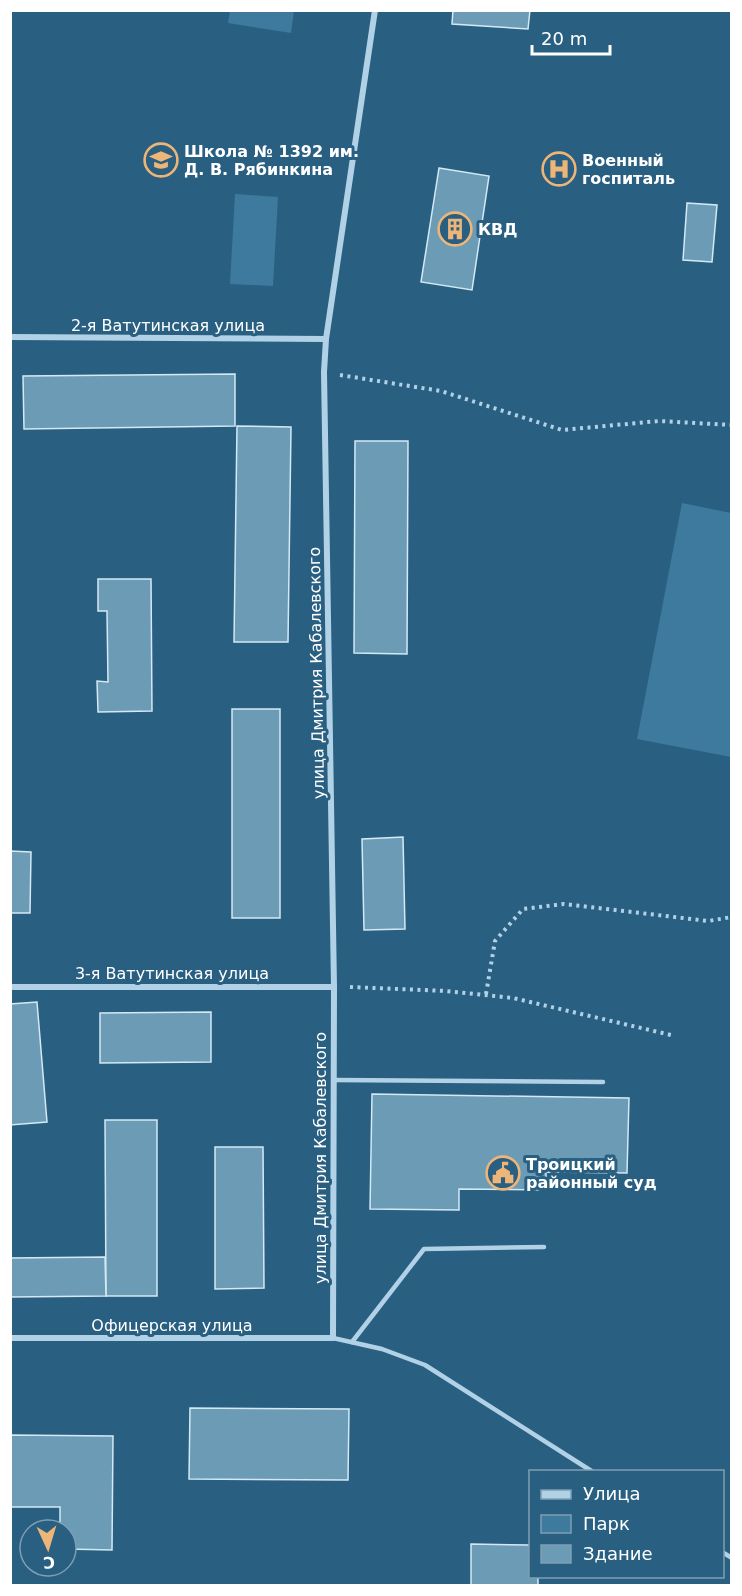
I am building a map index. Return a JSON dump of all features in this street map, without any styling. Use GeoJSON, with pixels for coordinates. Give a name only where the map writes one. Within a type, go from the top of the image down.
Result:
{"type":"FeatureCollection","features":[{"type":"Feature","properties":{"kind":"street","name":"улица Дмитрия Кабалевского"},"geometry":{"type":"LineString","coordinates":[[333,1338],[334,987],[324,372],[326,339],[375,10]]}},
{"type":"Feature","properties":{"kind":"street","name":"2-я Ватутинская улица"},"geometry":{"type":"LineString","coordinates":[[10,337],[326,339]]}},
{"type":"Feature","properties":{"kind":"street","name":"3-я Ватутинская улица"},"geometry":{"type":"LineString","coordinates":[[10,987],[334,987]]}},
{"type":"Feature","properties":{"kind":"street","name":"Офицерская улица"},"geometry":{"type":"LineString","coordinates":[[10,1338],[333,1338]]}},
{"type":"Feature","properties":{"kind":"lane"},"geometry":{"type":"LineString","coordinates":[[334,1080],[603,1082]]}},
{"type":"Feature","properties":{"kind":"lane"},"geometry":{"type":"LineString","coordinates":[[352,1342],[424,1249],[544,1247]]}},
{"type":"Feature","properties":{"kind":"lane"},"geometry":{"type":"LineString","coordinates":[[333,1338],[382,1349],[425,1365],[590,1470]]}},
{"type":"Feature","properties":{"kind":"path"},"geometry":{"type":"LineString","coordinates":[[324,372],[441,391],[562,430],[659,421],[732,425]]}},
{"type":"Feature","properties":{"kind":"path"},"geometry":{"type":"LineString","coordinates":[[486,994],[495,941],[523,909],[564,904],[708,921],[732,917]]}},
{"type":"Feature","properties":{"kind":"path"},"geometry":{"type":"LineString","coordinates":[[334,987],[486,994],[513,998],[671,1035]]}},
{"type":"Feature","properties":{"kind":"green space"},"geometry":{"type":"Polygon","coordinates":[[[230,11],[294,11],[291,33],[228,23],[230,11]]]}},
{"type":"Feature","properties":{"kind":"green space"},"geometry":{"type":"Polygon","coordinates":[[[235,194],[278,197],[273,286],[230,284],[235,194]]]}},
{"type":"Feature","properties":{"kind":"green space"},"geometry":{"type":"Polygon","coordinates":[[[682,503],[731,513],[731,757],[637,739],[682,503]]]}},
{"type":"Feature","properties":{"kind":"building"},"geometry":{"type":"Polygon","coordinates":[[[453,10],[530,10],[528,29],[452,24],[453,10]]]}},
{"type":"Feature","properties":{"kind":"building","name":"КВД"},"geometry":{"type":"Polygon","coordinates":[[[439,168],[489,176],[472,290],[421,282],[439,168]]]}},
{"type":"Feature","properties":{"kind":"building"},"geometry":{"type":"Polygon","coordinates":[[[687,203],[717,205],[712,262],[683,260],[687,203]]]}},
{"type":"Feature","properties":{"kind":"building"},"geometry":{"type":"Polygon","coordinates":[[[235,374],[235,426],[24,429],[23,376],[235,374]]]}},
{"type":"Feature","properties":{"kind":"building"},"geometry":{"type":"Polygon","coordinates":[[[237,426],[291,427],[288,642],[234,642],[237,426]]]}},
{"type":"Feature","properties":{"kind":"building"},"geometry":{"type":"Polygon","coordinates":[[[355,441],[408,441],[407,654],[354,653],[355,441]]]}},
{"type":"Feature","properties":{"kind":"building"},"geometry":{"type":"Polygon","coordinates":[[[98,579],[151,579],[152,711],[98,712],[97,681],[108,682],[107,611],[98,611],[98,579]]]}},
{"type":"Feature","properties":{"kind":"building"},"geometry":{"type":"Polygon","coordinates":[[[232,709],[280,709],[280,918],[232,918],[232,709]]]}},
{"type":"Feature","properties":{"kind":"building"},"geometry":{"type":"Polygon","coordinates":[[[403,837],[405,929],[364,930],[362,839],[403,837]]]}},
{"type":"Feature","properties":{"kind":"building"},"geometry":{"type":"Polygon","coordinates":[[[10,851],[31,852],[30,913],[10,913],[10,851]]]}},
{"type":"Feature","properties":{"kind":"building"},"geometry":{"type":"Polygon","coordinates":[[[37,1002],[47,1122],[10,1125],[10,1004],[37,1002]]]}},
{"type":"Feature","properties":{"kind":"building"},"geometry":{"type":"Polygon","coordinates":[[[211,1012],[211,1062],[100,1063],[100,1013],[211,1012]]]}},
{"type":"Feature","properties":{"kind":"building"},"geometry":{"type":"Polygon","coordinates":[[[372,1094],[629,1098],[627,1173],[546,1172],[546,1190],[459,1189],[459,1210],[370,1209],[372,1094]]]}},
{"type":"Feature","properties":{"kind":"building"},"geometry":{"type":"Polygon","coordinates":[[[105,1120],[157,1120],[157,1296],[106,1296],[105,1120]]]}},
{"type":"Feature","properties":{"kind":"building"},"geometry":{"type":"Polygon","coordinates":[[[215,1147],[263,1147],[264,1288],[215,1289],[215,1147]]]}},
{"type":"Feature","properties":{"kind":"building"},"geometry":{"type":"Polygon","coordinates":[[[105,1257],[106,1296],[10,1297],[10,1258],[105,1257]]]}},
{"type":"Feature","properties":{"kind":"building"},"geometry":{"type":"Polygon","coordinates":[[[190,1408],[349,1409],[348,1480],[189,1479],[190,1408]]]}},
{"type":"Feature","properties":{"kind":"building"},"geometry":{"type":"Polygon","coordinates":[[[10,1435],[113,1436],[112,1550],[78,1549],[78,1518],[60,1518],[60,1507],[10,1507],[10,1435]]]}},
{"type":"Feature","properties":{"kind":"building"},"geometry":{"type":"Polygon","coordinates":[[[471,1544],[529,1545],[529,1578],[538,1578],[538,1586],[471,1586],[471,1544]]]}},
{"type":"Feature","properties":{"kind":"place","name":"Школа № 1392 им. Д. В. Рябинкина"},"geometry":{"type":"Point","coordinates":[161,160]}},
{"type":"Feature","properties":{"kind":"place","name":"Военный госпиталь"},"geometry":{"type":"Point","coordinates":[559,169]}},
{"type":"Feature","properties":{"kind":"place","name":"КВД"},"geometry":{"type":"Point","coordinates":[455,229]}},
{"type":"Feature","properties":{"kind":"place","name":"Троицкий районный суд"},"geometry":{"type":"Point","coordinates":[503,1173]}}]}
